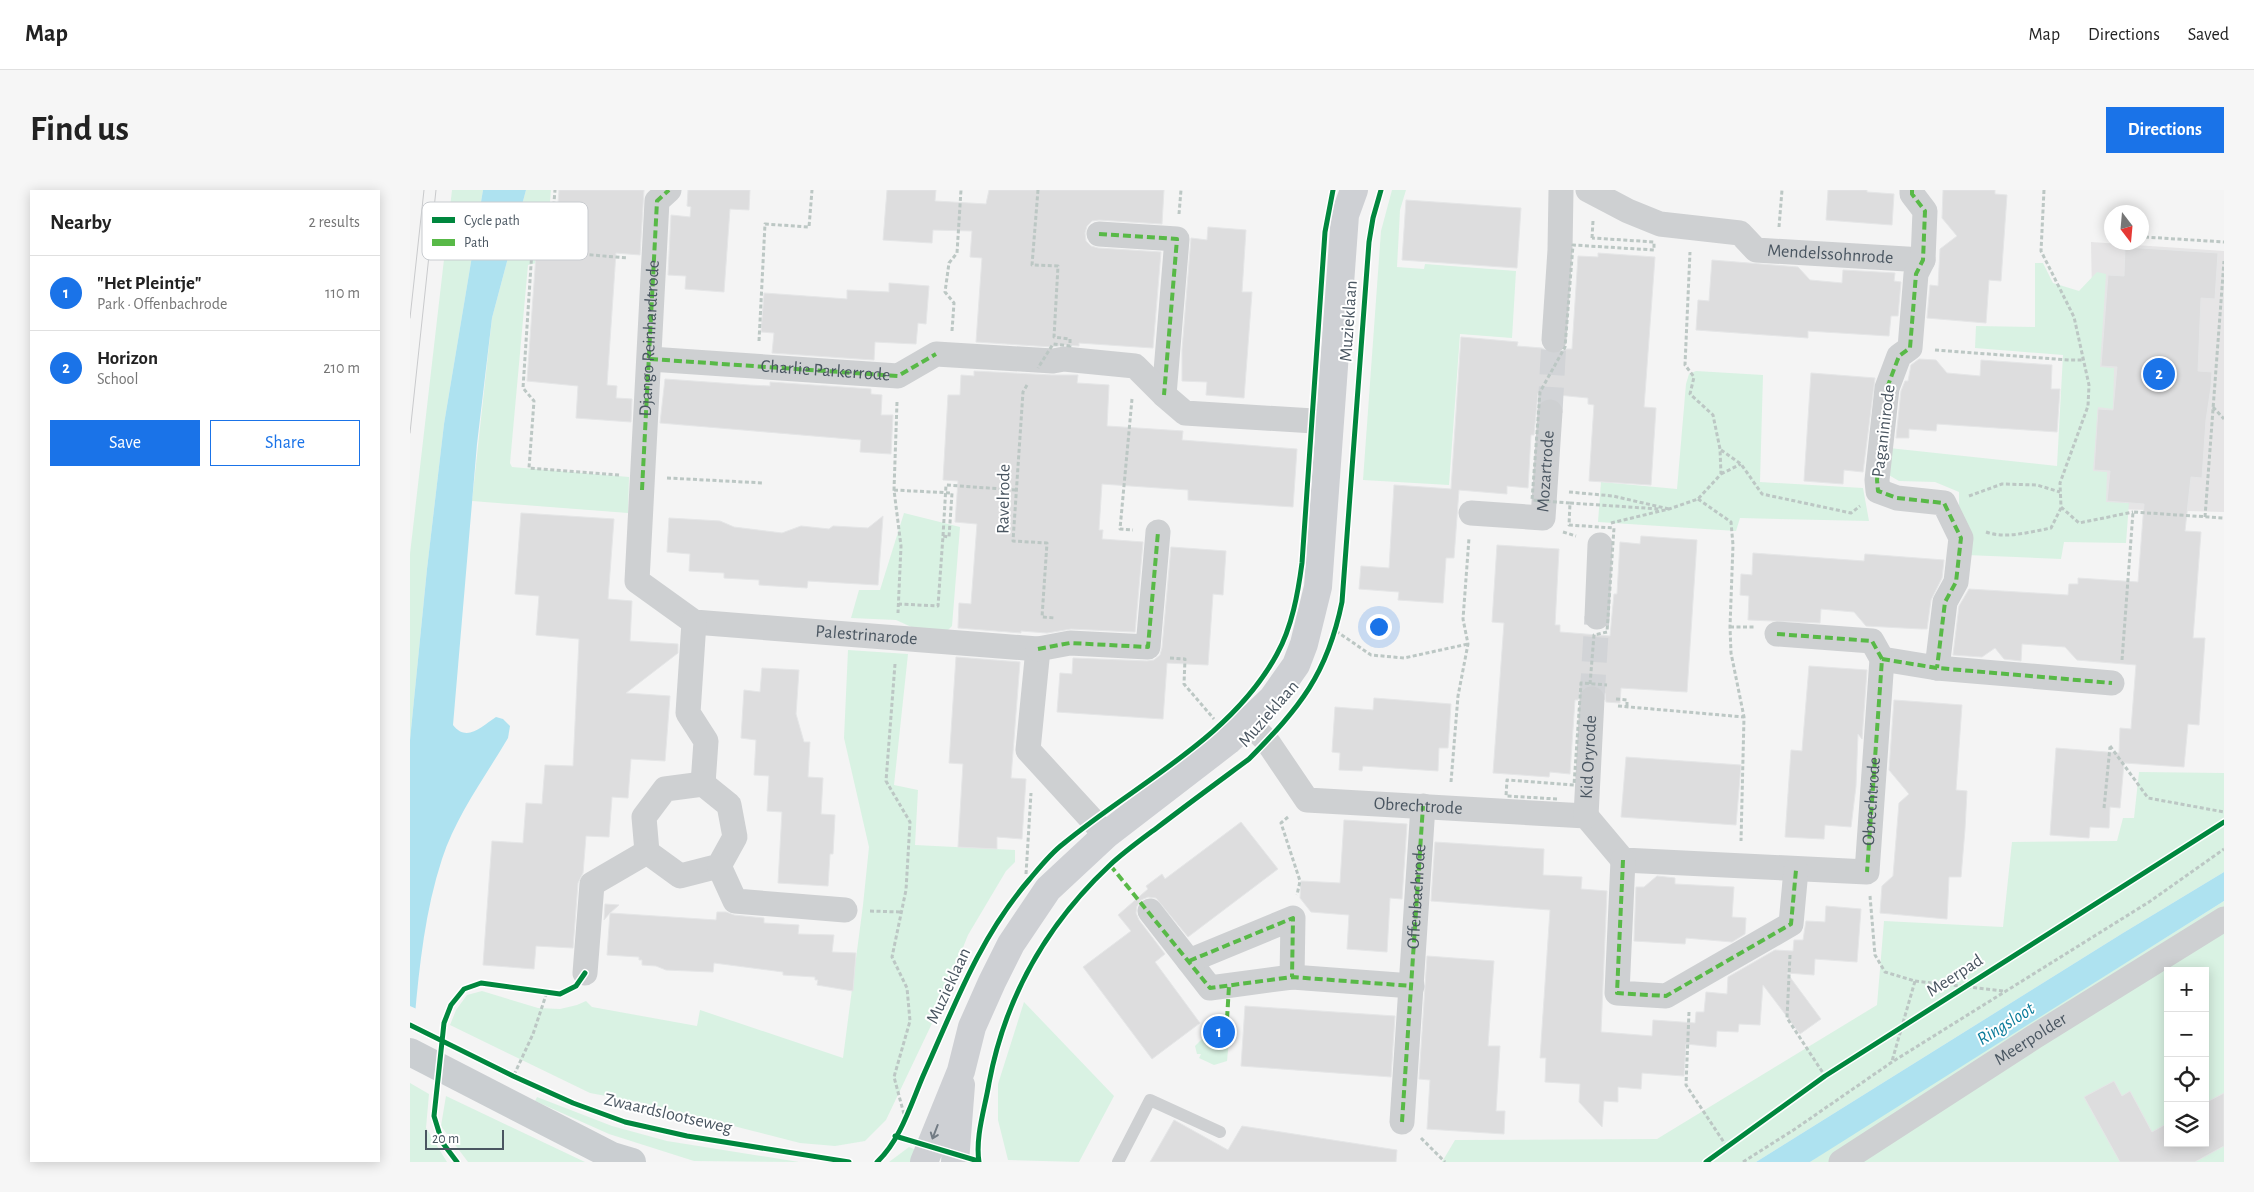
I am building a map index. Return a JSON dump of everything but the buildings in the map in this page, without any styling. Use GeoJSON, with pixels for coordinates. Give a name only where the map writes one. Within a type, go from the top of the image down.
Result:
{"type":"FeatureCollection","features":[{"type":"Feature","properties":{"kind":"main road"},"geometry":{"type":"LineString","coordinates":[[410,1052],[612,1156],[632,1162]]}},
{"type":"Feature","properties":{"kind":"street","name":"Django Reinhardtrode"},"geometry":{"type":"LineString","coordinates":[[642,483],[650,359],[656,201],[669,190]]}},
{"type":"Feature","properties":{"kind":"street","name":"Muzieklaan"},"geometry":{"type":"LineString","coordinates":[[924,1162],[939,1120],[961,1071],[972,1027],[1011,944],[1048,889],[1106,835],[1249,723],[1286,682],[1296,665],[1304,644],[1318,587],[1345,215],[1354,190]]}},
{"type":"Feature","properties":{"kind":"street"},"geometry":{"type":"LineString","coordinates":[[1554,340],[1560,250],[1561,190]]}},
{"type":"Feature","properties":{"kind":"street","name":"Mendelssohnrode"},"geometry":{"type":"LineString","coordinates":[[1588,190],[1629,200],[1660,224],[1690,229],[1740,233],[1756,250],[1777,253],[1923,260]]}},
{"type":"Feature","properties":{"kind":"street"},"geometry":{"type":"LineString","coordinates":[[1910,348],[1916,274],[1923,260],[1925,211],[1912,194],[1912,190]]}},
{"type":"Feature","properties":{"kind":"street"},"geometry":{"type":"LineString","coordinates":[[1099,234],[1177,240],[1164,395]]}},
{"type":"Feature","properties":{"kind":"street","name":"Paganinirode"},"geometry":{"type":"LineString","coordinates":[[1910,348],[1899,356],[1886,388],[1877,480],[1878,491],[1948,512]]}},
{"type":"Feature","properties":{"kind":"street","name":"Charlie Parkerrode"},"geometry":{"type":"LineString","coordinates":[[650,359],[898,376],[936,354],[1053,361],[1064,359],[1135,366]]}},
{"type":"Feature","properties":{"kind":"street"},"geometry":{"type":"LineString","coordinates":[[1135,366],[1164,395],[1186,413],[1330,422]]}},
{"type":"Feature","properties":{"kind":"street","name":"Mozartrode"},"geometry":{"type":"LineString","coordinates":[[1471,513],[1542,518],[1550,412]]}},
{"type":"Feature","properties":{"kind":"street"},"geometry":{"type":"LineString","coordinates":[[642,483],[637,581],[694,622],[688,713],[706,741],[703,784]]}},
{"type":"Feature","properties":{"kind":"street"},"geometry":{"type":"LineString","coordinates":[[1937,668],[1945,602],[1956,582],[1961,538],[1948,512]]}},
{"type":"Feature","properties":{"kind":"street"},"geometry":{"type":"LineString","coordinates":[[1148,646],[1158,532]]}},
{"type":"Feature","properties":{"kind":"street"},"geometry":{"type":"LineString","coordinates":[[1596,617],[1600,545]]}},
{"type":"Feature","properties":{"kind":"street","name":"Palestrinarode"},"geometry":{"type":"LineString","coordinates":[[694,622],[1038,649],[1070,644],[1148,646]]}},
{"type":"Feature","properties":{"kind":"street"},"geometry":{"type":"LineString","coordinates":[[1777,634],[1872,641],[1882,659],[1937,668],[2112,684]]}},
{"type":"Feature","properties":{"kind":"street"},"geometry":{"type":"LineString","coordinates":[[1038,649],[1028,750],[1106,835]]}},
{"type":"Feature","properties":{"kind":"street","name":"Obrechtrode"},"geometry":{"type":"LineString","coordinates":[[1867,872],[1882,659]]}},
{"type":"Feature","properties":{"kind":"street","name":"Kid Oryrode"},"geometry":{"type":"LineString","coordinates":[[1586,816],[1595,693]]}},
{"type":"Feature","properties":{"kind":"street"},"geometry":{"type":"LineString","coordinates":[[1249,723],[1267,741],[1307,800]]}},
{"type":"Feature","properties":{"kind":"street"},"geometry":{"type":"LineString","coordinates":[[703,784],[729,805],[736,837],[719,866],[680,876],[647,852],[644,817],[665,789],[703,784]]}},
{"type":"Feature","properties":{"kind":"street","name":"Obrechtrode"},"geometry":{"type":"LineString","coordinates":[[1307,800],[1586,816]]}},
{"type":"Feature","properties":{"kind":"street","name":"Offenbachrode"},"geometry":{"type":"LineString","coordinates":[[1402,1122],[1422,806]]}},
{"type":"Feature","properties":{"kind":"street"},"geometry":{"type":"LineString","coordinates":[[1586,816],[1623,860],[1617,993],[1666,996],[1791,924],[1796,870]]}},
{"type":"Feature","properties":{"kind":"street"},"geometry":{"type":"LineString","coordinates":[[584,973],[592,884],[647,852]]}},
{"type":"Feature","properties":{"kind":"street"},"geometry":{"type":"LineString","coordinates":[[1623,860],[1867,872]]}},
{"type":"Feature","properties":{"kind":"street"},"geometry":{"type":"LineString","coordinates":[[719,866],[735,901],[845,910]]}},
{"type":"Feature","properties":{"kind":"street"},"geometry":{"type":"LineString","coordinates":[[1150,911],[1210,988],[1292,977],[1412,986]]}},
{"type":"Feature","properties":{"kind":"street"},"geometry":{"type":"LineString","coordinates":[[1189,961],[1293,918],[1292,977]]}},
{"type":"Feature","properties":{"kind":"street","name":"Meerpolder"},"geometry":{"type":"LineString","coordinates":[[1841,1162],[2034,1037],[2224,919]]}},
{"type":"Feature","properties":{"kind":"street","name":"Muzieklaan"},"geometry":{"type":"LineString","coordinates":[[956,1162],[961,1071]]}},
{"type":"Feature","properties":{"kind":"lane"},"geometry":{"type":"LineString","coordinates":[[1118,1162],[1150,1100],[1220,1132]]}},
{"type":"Feature","properties":{"kind":"path"},"geometry":{"type":"LineString","coordinates":[[758,366],[765,224],[809,227],[812,190]]}},
{"type":"Feature","properties":{"kind":"path"},"geometry":{"type":"LineString","coordinates":[[950,354],[954,303],[945,292],[949,264],[957,253],[961,190]]}},
{"type":"Feature","properties":{"kind":"path"},"geometry":{"type":"LineString","coordinates":[[1034,374],[1053,344],[1070,346],[1070,339],[1054,337],[1058,266],[1032,265],[1038,190]]}},
{"type":"Feature","properties":{"kind":"path"},"geometry":{"type":"LineString","coordinates":[[1777,253],[1782,190]]}},
{"type":"Feature","properties":{"kind":"path"},"geometry":{"type":"LineString","coordinates":[[1948,512],[1993,534],[2023,534],[2051,528],[2061,507],[2060,483],[2088,406],[2089,385],[2074,317],[2042,251],[2044,190]]}},
{"type":"Feature","properties":{"kind":"path"},"geometry":{"type":"LineString","coordinates":[[1690,229],[1685,365],[1694,377],[1690,394],[1713,415],[1720,449],[1721,474]]}},
{"type":"Feature","properties":{"kind":"path"},"geometry":{"type":"LineString","coordinates":[[2149,237],[2224,242]]}},
{"type":"Feature","properties":{"kind":"path"},"geometry":{"type":"LineString","coordinates":[[1592,238],[1654,242],[1654,250],[1573,245],[1565,347],[1540,392],[1532,500],[1669,509]]}},
{"type":"Feature","properties":{"kind":"path"},"geometry":{"type":"LineString","coordinates":[[588,254],[654,260]]}},
{"type":"Feature","properties":{"kind":"path"},"geometry":{"type":"LineString","coordinates":[[531,260],[523,388],[534,401],[529,468],[642,483],[764,483]]}},
{"type":"Feature","properties":{"kind":"path"},"geometry":{"type":"LineString","coordinates":[[2205,517],[2224,261]]}},
{"type":"Feature","properties":{"kind":"path"},"geometry":{"type":"LineString","coordinates":[[1910,348],[2082,360]]}},
{"type":"Feature","properties":{"kind":"path"},"geometry":{"type":"LineString","coordinates":[[1135,366],[1120,529],[1158,532]]}},
{"type":"Feature","properties":{"kind":"path"},"geometry":{"type":"LineString","coordinates":[[898,376],[894,490],[900,546],[899,604],[886,781],[910,822],[906,890],[892,957],[907,988],[910,1021],[894,1077],[905,1118]]}},
{"type":"Feature","properties":{"kind":"path"},"geometry":{"type":"LineString","coordinates":[[2214,407],[2224,419]]}},
{"type":"Feature","properties":{"kind":"path"},"geometry":{"type":"LineString","coordinates":[[1720,449],[1741,464],[1762,494],[1851,513],[1878,491]]}},
{"type":"Feature","properties":{"kind":"path"},"geometry":{"type":"LineString","coordinates":[[1542,518],[1552,528],[1600,545],[1601,525],[1669,509],[1698,499],[1721,474],[1741,464]]}},
{"type":"Feature","properties":{"kind":"path"},"geometry":{"type":"LineString","coordinates":[[1948,512],[2002,484],[2037,485],[2060,492]]}},
{"type":"Feature","properties":{"kind":"path"},"geometry":{"type":"LineString","coordinates":[[899,604],[938,606],[946,485],[1016,490]]}},
{"type":"Feature","properties":{"kind":"path"},"geometry":{"type":"LineString","coordinates":[[894,490],[952,493],[949,536],[943,536]]}},
{"type":"Feature","properties":{"kind":"path"},"geometry":{"type":"LineString","coordinates":[[1544,490],[1613,496],[1669,509]]}},
{"type":"Feature","properties":{"kind":"path"},"geometry":{"type":"LineString","coordinates":[[1698,499],[1731,522],[1733,545],[1731,653],[1744,717],[1740,866]]}},
{"type":"Feature","properties":{"kind":"path"},"geometry":{"type":"LineString","coordinates":[[1570,503],[1569,525],[1614,528],[1607,632],[1594,635],[1595,693]]}},
{"type":"Feature","properties":{"kind":"path"},"geometry":{"type":"LineString","coordinates":[[2061,507],[2079,523],[2133,512],[2224,518]]}},
{"type":"Feature","properties":{"kind":"path"},"geometry":{"type":"LineString","coordinates":[[2112,684],[2122,668],[2133,512]]}},
{"type":"Feature","properties":{"kind":"path"},"geometry":{"type":"LineString","coordinates":[[1449,808],[1458,696],[1468,644],[1463,619],[1471,513]]}},
{"type":"Feature","properties":{"kind":"path"},"geometry":{"type":"LineString","coordinates":[[1333,640],[1338,624]]}},
{"type":"Feature","properties":{"kind":"path"},"geometry":{"type":"LineString","coordinates":[[1336,631],[1371,655],[1404,658],[1468,644]]}},
{"type":"Feature","properties":{"kind":"path"},"geometry":{"type":"LineString","coordinates":[[1148,646],[1149,656],[1185,659],[1184,684],[1219,725]]}},
{"type":"Feature","properties":{"kind":"path"},"geometry":{"type":"LineString","coordinates":[[1557,799],[1506,796],[1507,780],[1574,785],[1581,683],[1595,693],[1627,707],[1744,717]]}},
{"type":"Feature","properties":{"kind":"path"},"geometry":{"type":"LineString","coordinates":[[1627,700],[1627,707]]}},
{"type":"Feature","properties":{"kind":"path"},"geometry":{"type":"LineString","coordinates":[[2104,808],[2110,746],[2148,798],[2224,812]]}},
{"type":"Feature","properties":{"kind":"path"},"geometry":{"type":"LineString","coordinates":[[1034,757],[1028,877],[1035,874]]}},
{"type":"Feature","properties":{"kind":"path"},"geometry":{"type":"LineString","coordinates":[[1293,918],[1300,881],[1280,824],[1307,800]]}},
{"type":"Feature","properties":{"kind":"path"},"geometry":{"type":"LineString","coordinates":[[1743,1162],[1795,1129],[1892,1062],[2150,902],[2224,849]]}},
{"type":"Feature","properties":{"kind":"path"},"geometry":{"type":"LineString","coordinates":[[1867,872],[1875,955],[1885,972],[1915,981],[2006,992]]}},
{"type":"Feature","properties":{"kind":"path"},"geometry":{"type":"LineString","coordinates":[[1791,924],[1787,1018],[1825,1076]]}},
{"type":"Feature","properties":{"kind":"path"},"geometry":{"type":"LineString","coordinates":[[538,991],[560,994],[576,986],[584,973]]}},
{"type":"Feature","properties":{"kind":"path"},"geometry":{"type":"LineString","coordinates":[[1892,1062],[1915,981]]}},
{"type":"Feature","properties":{"kind":"path"},"geometry":{"type":"LineString","coordinates":[[1690,982],[1686,1085],[1727,1147]]}},
{"type":"Feature","properties":{"kind":"path"},"geometry":{"type":"LineString","coordinates":[[513,1076],[533,1034],[548,992]]}},
{"type":"Feature","properties":{"kind":"path"},"geometry":{"type":"LineString","coordinates":[[1894,1032],[1909,1022]]}},
{"type":"Feature","properties":{"kind":"path"},"geometry":{"type":"LineString","coordinates":[[1818,1081],[1833,1071]]}},
{"type":"Feature","properties":{"kind":"path"},"geometry":{"type":"LineString","coordinates":[[504,1072],[522,1080]]}},
{"type":"Feature","properties":{"kind":"path"},"geometry":{"type":"LineString","coordinates":[[902,1124],[909,1108]]}},
{"type":"Feature","properties":{"kind":"path"},"geometry":{"type":"LineString","coordinates":[[1402,1122],[1446,1162]]}},
{"type":"Feature","properties":{"kind":"path"},"geometry":{"type":"LineString","coordinates":[[1720,1152],[1734,1142]]}},
{"type":"Feature","properties":{"kind":"shaded area"},"geometry":{"type":"Polygon","coordinates":[[[2091,242],[2104,243],[2104,250],[2149,250],[2149,246],[2224,251],[2224,512],[2112,509],[2088,515],[2094,404],[2091,242]]]}},
{"type":"Feature","properties":{"kind":"green space"},"geometry":{"type":"Polygon","coordinates":[[[452,190],[483,190],[481,202],[451,202],[452,190]]]}},
{"type":"Feature","properties":{"kind":"green space"},"geometry":{"type":"Polygon","coordinates":[[[526,190],[551,190],[550,202],[523,202],[526,190]]]}},
{"type":"Feature","properties":{"kind":"green space"},"geometry":{"type":"Polygon","coordinates":[[[1392,190],[1406,190],[1400,210],[1397,267],[1424,269],[1425,264],[1516,271],[1512,338],[1460,334],[1449,485],[1363,480],[1381,231],[1392,190]]]}},
{"type":"Feature","properties":{"kind":"green space"},"geometry":{"type":"Polygon","coordinates":[[[444,260],[471,260],[444,424],[410,740],[410,554],[444,260]]]}},
{"type":"Feature","properties":{"kind":"green space"},"geometry":{"type":"Polygon","coordinates":[[[507,260],[545,260],[528,265],[510,463],[512,467],[629,477],[628,513],[472,501],[492,318],[507,260]]]}},
{"type":"Feature","properties":{"kind":"green space"},"geometry":{"type":"Polygon","coordinates":[[[2035,263],[2043,263],[2053,283],[2079,291],[2097,272],[2106,274],[2100,367],[2114,368],[2113,409],[2098,407],[2093,471],[2107,472],[2106,502],[2129,503],[2126,543],[2064,542],[2061,559],[1966,555],[1959,511],[1959,492],[1935,482],[1899,481],[1887,474],[1889,448],[2057,466],[2063,355],[1975,348],[1976,326],[2035,327],[2035,263]]]}},
{"type":"Feature","properties":{"kind":"green space"},"geometry":{"type":"Polygon","coordinates":[[[1696,371],[1763,375],[1760,482],[1863,488],[1869,521],[1740,518],[1736,531],[1598,522],[1601,482],[1677,489],[1686,384],[1689,374],[1696,371]]]}},
{"type":"Feature","properties":{"kind":"green space"},"geometry":{"type":"Polygon","coordinates":[[[904,513],[960,527],[952,626],[946,632],[918,630],[896,620],[851,618],[859,590],[880,590],[904,513]]]}},
{"type":"Feature","properties":{"kind":"green space"},"geometry":{"type":"Polygon","coordinates":[[[848,650],[908,654],[894,785],[918,790],[915,845],[1015,850],[1015,862],[1006,871],[968,935],[936,1015],[886,1120],[865,1141],[835,1146],[800,1143],[643,1103],[590,1093],[450,1025],[456,1010],[467,995],[482,991],[538,1008],[560,1009],[586,1001],[592,1007],[697,1026],[700,1010],[843,1058],[869,847],[844,738],[848,650]]]}},
{"type":"Feature","properties":{"kind":"green space"},"geometry":{"type":"Polygon","coordinates":[[[2139,772],[2224,773],[2224,872],[1756,1162],[1442,1162],[1455,1140],[1657,1139],[1877,1005],[1884,921],[2003,927],[2012,842],[2117,841],[2123,818],[2134,818],[2139,772]]]}},
{"type":"Feature","properties":{"kind":"green space"},"geometry":{"type":"Polygon","coordinates":[[[2224,901],[2224,1162],[1810,1162],[1835,1145],[2224,901]]]}},
{"type":"Feature","properties":{"kind":"green space"},"geometry":{"type":"Polygon","coordinates":[[[1024,1002],[1114,1096],[1079,1162],[1008,1160],[998,1120],[998,1084],[1024,1002]]]}},
{"type":"Feature","properties":{"kind":"green space"},"geometry":{"type":"Polygon","coordinates":[[[1222,1019],[1231,1019],[1227,1061],[1214,1065],[1199,1058],[1201,1054],[1197,1054],[1195,1046],[1222,1019]]]}},
{"type":"Feature","properties":{"kind":"green space"},"geometry":{"type":"Polygon","coordinates":[[[410,1083],[429,1094],[426,1128],[447,1162],[410,1162],[410,1083]]]}},
{"type":"Feature","properties":{"kind":"green space"},"geometry":{"type":"Polygon","coordinates":[[[446,1096],[585,1162],[468,1162],[441,1126],[446,1096]]]}},
{"type":"Feature","properties":{"kind":"green space"},"geometry":{"type":"Polygon","coordinates":[[[537,1097],[612,1126],[667,1141],[799,1162],[694,1161],[609,1134],[535,1101],[537,1097]]]}},
{"type":"Feature","properties":{"kind":"green space"},"geometry":{"type":"Polygon","coordinates":[[[909,1147],[916,1150],[911,1162],[889,1162],[909,1147]]]}},
{"type":"Feature","properties":{"kind":"water"},"geometry":{"type":"Polygon","coordinates":[[[483,190],[526,190],[523,202],[481,202],[483,190]]]}},
{"type":"Feature","properties":{"kind":"water"},"geometry":{"type":"Polygon","coordinates":[[[471,260],[507,260],[492,318],[477,444],[453,725],[464,733],[469,733],[496,717],[503,719],[510,726],[508,738],[455,827],[442,859],[424,936],[410,1069],[410,740],[444,424],[471,260]]]}},
{"type":"Feature","properties":{"kind":"water","name":"Ringsloot"},"geometry":{"type":"Polygon","coordinates":[[[2224,872],[2224,901],[1810,1162],[1756,1162],[2123,933],[2224,872]]]}},
{"type":"Feature","properties":{"kind":"pier"},"geometry":{"type":"Polygon","coordinates":[[[410,1006],[419,1010],[412,1069],[410,1071],[410,1006]]]}},
{"type":"Feature","properties":{"kind":"tunnel"},"geometry":{"type":"LineString","coordinates":[[1550,412],[1554,340]]}},
{"type":"Feature","properties":{"kind":"tunnel"},"geometry":{"type":"LineString","coordinates":[[1592,699],[1597,617]]}},
{"type":"Feature","properties":{"kind":"tram line"},"geometry":{"type":"LineString","coordinates":[[423,202],[424,190]]}},
{"type":"Feature","properties":{"kind":"tram line"},"geometry":{"type":"LineString","coordinates":[[435,202],[436,190]]}},
{"type":"Feature","properties":{"kind":"tram line"},"geometry":{"type":"LineString","coordinates":[[410,318],[422,208]]}},
{"type":"Feature","properties":{"kind":"tram line"},"geometry":{"type":"LineString","coordinates":[[410,433],[429,260]]}},
{"type":"Feature","properties":{"kind":"marked path"},"geometry":{"type":"LineString","coordinates":[[642,490],[657,201],[669,190]]}},
{"type":"Feature","properties":{"kind":"marked path"},"geometry":{"type":"LineString","coordinates":[[1912,190],[1912,194],[1925,211],[1923,260],[1916,274],[1910,348],[1899,356],[1887,388],[1877,480],[1878,491],[1897,498],[1944,503],[1961,538],[1956,582],[1945,602],[1937,668]]}},
{"type":"Feature","properties":{"kind":"marked path"},"geometry":{"type":"LineString","coordinates":[[1099,234],[1177,239],[1164,395]]}},
{"type":"Feature","properties":{"kind":"marked path"},"geometry":{"type":"LineString","coordinates":[[650,359],[898,376],[936,354]]}},
{"type":"Feature","properties":{"kind":"marked path"},"geometry":{"type":"LineString","coordinates":[[1038,649],[1070,643],[1148,647],[1158,532]]}},
{"type":"Feature","properties":{"kind":"marked path"},"geometry":{"type":"LineString","coordinates":[[1777,634],[1872,641],[1882,659],[1867,872]]}},
{"type":"Feature","properties":{"kind":"marked path"},"geometry":{"type":"LineString","coordinates":[[1882,659],[1937,668],[2112,683]]}},
{"type":"Feature","properties":{"kind":"marked path"},"geometry":{"type":"LineString","coordinates":[[1402,1122],[1423,806]]}},
{"type":"Feature","properties":{"kind":"marked path"},"geometry":{"type":"LineString","coordinates":[[1623,860],[1617,993],[1666,996],[1791,924],[1796,870]]}},
{"type":"Feature","properties":{"kind":"marked path"},"geometry":{"type":"LineString","coordinates":[[1110,865],[1210,988],[1292,977],[1412,986]]}},
{"type":"Feature","properties":{"kind":"marked path"},"geometry":{"type":"LineString","coordinates":[[1189,961],[1293,918],[1292,977]]}},
{"type":"Feature","properties":{"kind":"marked path"},"geometry":{"type":"LineString","coordinates":[[1227,1019],[1229,986]]}},
{"type":"Feature","properties":{"kind":"cycle path"},"geometry":{"type":"LineString","coordinates":[[877,1162],[892,1144],[898,1133],[969,974],[1011,902],[1049,856],[1058,848],[1208,736],[1258,684],[1282,644],[1294,610],[1302,563],[1325,232],[1333,190]]}},
{"type":"Feature","properties":{"kind":"cycle path"},"geometry":{"type":"LineString","coordinates":[[979,1162],[979,1133],[996,1052],[1018,992],[1048,937],[1087,888],[1116,860],[1249,759],[1297,706],[1319,670],[1328,650],[1336,628],[1342,602],[1369,242],[1381,190]]}},
{"type":"Feature","properties":{"kind":"cycle path","name":"Meerpad"},"geometry":{"type":"LineString","coordinates":[[1706,1162],[1825,1076],[2224,822]]}},
{"type":"Feature","properties":{"kind":"cycle path"},"geometry":{"type":"LineString","coordinates":[[457,1162],[442,1142],[434,1116],[444,1023],[451,1005],[464,989],[481,983],[560,994],[576,986],[585,973]]}},
{"type":"Feature","properties":{"kind":"cycle path","name":"Zwaardslootseweg"},"geometry":{"type":"LineString","coordinates":[[410,1025],[513,1076],[573,1103],[625,1122],[687,1136],[849,1162]]}},
{"type":"Feature","properties":{"kind":"cycle path"},"geometry":{"type":"LineString","coordinates":[[895,1136],[978,1161]]}},
{"type":"Feature","properties":{"kind":"place","name":"Horizon"},"geometry":{"type":"Point","coordinates":[2159,374]}},
{"type":"Feature","properties":{"kind":"place","name":"\"Het Pleintje\""},"geometry":{"type":"Point","coordinates":[1219,1032]}}]}
